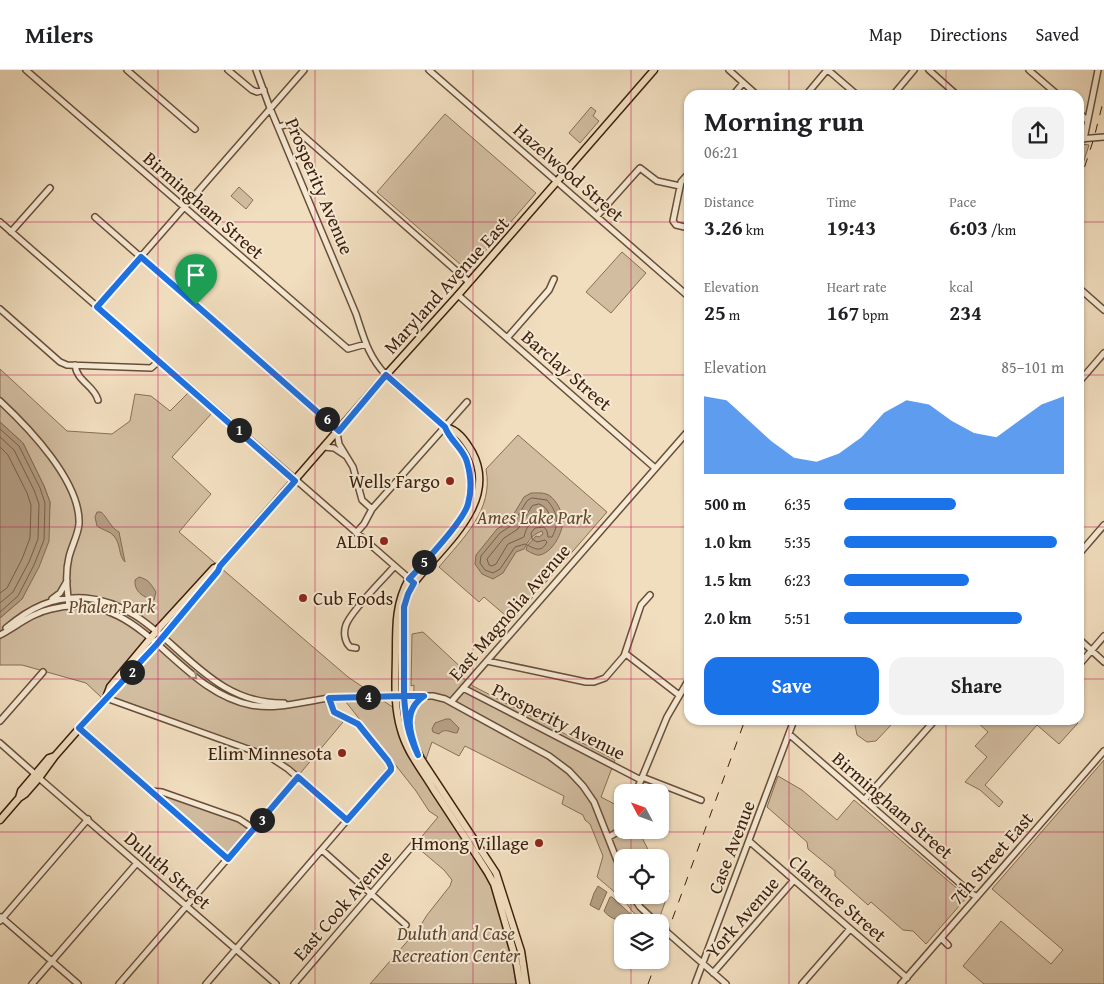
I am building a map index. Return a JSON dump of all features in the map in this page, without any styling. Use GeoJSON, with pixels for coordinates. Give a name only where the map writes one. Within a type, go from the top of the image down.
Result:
{"type":"FeatureCollection","features":[{"type":"Feature","properties":{"kind":"main road","name":"Maryland Avenue East"},"geometry":{"type":"LineString","coordinates":[[0,820],[79,728],[163,638],[218,571],[220,566],[654,70]]}},
{"type":"Feature","properties":{"kind":"main road"},"geometry":{"type":"LineString","coordinates":[[386,375],[445,427],[448,434],[462,450],[471,477],[468,505],[462,518],[402,591],[398,605],[396,622],[396,696],[400,728],[412,756],[494,884],[516,960],[520,984]]}},
{"type":"Feature","properties":{"kind":"main road","name":"Maryland Avenue East"},"geometry":{"type":"LineString","coordinates":[[106,698],[110,687],[156,632],[214,568],[220,566]]}},
{"type":"Feature","properties":{"kind":"main road"},"geometry":{"type":"LineString","coordinates":[[412,581],[404,607],[404,696],[406,722],[418,755],[496,873],[521,951],[526,984]]}},
{"type":"Feature","properties":{"kind":"main road"},"geometry":{"type":"LineString","coordinates":[[418,755],[410,732],[411,712],[415,704],[424,696]]}},
{"type":"Feature","properties":{"kind":"street","name":"Birmingham Street"},"geometry":{"type":"LineString","coordinates":[[26,70],[348,349],[366,344]]}},
{"type":"Feature","properties":{"kind":"street"},"geometry":{"type":"LineString","coordinates":[[127,70],[195,129]]}},
{"type":"Feature","properties":{"kind":"street"},"geometry":{"type":"LineString","coordinates":[[228,70],[252,90],[257,92],[264,90]]}},
{"type":"Feature","properties":{"kind":"street","name":"Prosperity Avenue"},"geometry":{"type":"LineString","coordinates":[[256,70],[356,314],[366,344],[375,362],[386,375]]}},
{"type":"Feature","properties":{"kind":"street"},"geometry":{"type":"LineString","coordinates":[[97,307],[304,70]]}},
{"type":"Feature","properties":{"kind":"street","name":"Hazelwood Street"},"geometry":{"type":"LineString","coordinates":[[429,70],[684,292]]}},
{"type":"Feature","properties":{"kind":"street"},"geometry":{"type":"LineString","coordinates":[[729,70],[751,90]]}},
{"type":"Feature","properties":{"kind":"street"},"geometry":{"type":"LineString","coordinates":[[810,90],[828,70],[851,90]]}},
{"type":"Feature","properties":{"kind":"street"},"geometry":{"type":"LineString","coordinates":[[897,90],[914,70]]}},
{"type":"Feature","properties":{"kind":"street"},"geometry":{"type":"LineString","coordinates":[[929,70],[951,90]]}},
{"type":"Feature","properties":{"kind":"street"},"geometry":{"type":"LineString","coordinates":[[1029,70],[1052,90]]}},
{"type":"Feature","properties":{"kind":"street"},"geometry":{"type":"LineString","coordinates":[[1084,130],[1098,70]]}},
{"type":"Feature","properties":{"kind":"street"},"geometry":{"type":"LineString","coordinates":[[737,90],[743,83]]}},
{"type":"Feature","properties":{"kind":"street"},"geometry":{"type":"LineString","coordinates":[[279,127],[288,124],[292,126],[469,282]]}},
{"type":"Feature","properties":{"kind":"street"},"geometry":{"type":"LineString","coordinates":[[1084,139],[1104,137]]}},
{"type":"Feature","properties":{"kind":"street"},"geometry":{"type":"LineString","coordinates":[[597,216],[640,168],[657,181],[680,186]]}},
{"type":"Feature","properties":{"kind":"street"},"geometry":{"type":"LineString","coordinates":[[684,178],[680,186],[673,221],[676,225],[684,227]]}},
{"type":"Feature","properties":{"kind":"street"},"geometry":{"type":"LineString","coordinates":[[11,232],[50,188]]}},
{"type":"Feature","properties":{"kind":"street"},"geometry":{"type":"LineString","coordinates":[[95,217],[338,432],[338,442],[353,467],[362,500],[372,509]]}},
{"type":"Feature","properties":{"kind":"street"},"geometry":{"type":"LineString","coordinates":[[0,222],[412,581]]}},
{"type":"Feature","properties":{"kind":"street"},"geometry":{"type":"LineString","coordinates":[[507,338],[550,290],[554,279]]}},
{"type":"Feature","properties":{"kind":"street"},"geometry":{"type":"LineString","coordinates":[[1084,292],[1104,310]]}},
{"type":"Feature","properties":{"kind":"street","name":"Barclay Street"},"geometry":{"type":"LineString","coordinates":[[458,295],[656,468]]}},
{"type":"Feature","properties":{"kind":"street"},"geometry":{"type":"LineString","coordinates":[[0,309],[60,362],[75,366],[151,368],[158,360]]}},
{"type":"Feature","properties":{"kind":"street"},"geometry":{"type":"LineString","coordinates":[[1084,376],[1104,353]]}},
{"type":"Feature","properties":{"kind":"street"},"geometry":{"type":"LineString","coordinates":[[75,366],[76,373],[80,379],[96,392],[98,400]]}},
{"type":"Feature","properties":{"kind":"street"},"geometry":{"type":"LineString","coordinates":[[0,401],[38,441],[64,477],[75,497],[78,508],[78,526],[68,561],[69,606]]}},
{"type":"Feature","properties":{"kind":"street"},"geometry":{"type":"LineString","coordinates":[[356,533],[364,524],[372,509],[467,402]]}},
{"type":"Feature","properties":{"kind":"street","name":"East Magnolia Avenue"},"geometry":{"type":"LineString","coordinates":[[451,702],[684,436]]}},
{"type":"Feature","properties":{"kind":"street"},"geometry":{"type":"LineString","coordinates":[[324,447],[334,448],[346,456]]}},
{"type":"Feature","properties":{"kind":"street"},"geometry":{"type":"LineString","coordinates":[[1084,548],[1104,525]]}},
{"type":"Feature","properties":{"kind":"street"},"geometry":{"type":"LineString","coordinates":[[356,648],[350,647],[346,641],[344,630],[348,620],[394,567]]}},
{"type":"Feature","properties":{"kind":"street"},"geometry":{"type":"LineString","coordinates":[[51,601],[60,593],[67,580]]}},
{"type":"Feature","properties":{"kind":"street"},"geometry":{"type":"LineString","coordinates":[[487,661],[594,682],[607,676],[626,654],[641,605],[650,595]]}},
{"type":"Feature","properties":{"kind":"street"},"geometry":{"type":"LineString","coordinates":[[0,634],[29,611],[51,601],[68,598],[90,598],[114,604],[135,615],[206,675],[228,690],[243,697],[265,702],[301,702],[329,698],[433,696],[451,702],[549,756],[569,771],[594,802],[614,851]]}},
{"type":"Feature","properties":{"kind":"street"},"geometry":{"type":"LineString","coordinates":[[0,634],[49,609],[69,606],[92,607],[114,613],[133,623],[203,683],[232,699],[262,707],[288,706],[301,702]]}},
{"type":"Feature","properties":{"kind":"street"},"geometry":{"type":"LineString","coordinates":[[1084,659],[1104,636]]}},
{"type":"Feature","properties":{"kind":"street"},"geometry":{"type":"LineString","coordinates":[[1084,643],[1104,662]]}},
{"type":"Feature","properties":{"kind":"street"},"geometry":{"type":"LineString","coordinates":[[626,654],[679,695]]}},
{"type":"Feature","properties":{"kind":"street"},"geometry":{"type":"LineString","coordinates":[[0,721],[43,672]]}},
{"type":"Feature","properties":{"kind":"street"},"geometry":{"type":"LineString","coordinates":[[639,784],[667,717],[684,687]]}},
{"type":"Feature","properties":{"kind":"street","name":"Prosperity Avenue"},"geometry":{"type":"LineString","coordinates":[[463,688],[641,779],[701,800]]}},
{"type":"Feature","properties":{"kind":"street"},"geometry":{"type":"LineString","coordinates":[[106,698],[270,757],[298,777],[347,820]]}},
{"type":"Feature","properties":{"kind":"street"},"geometry":{"type":"LineString","coordinates":[[206,984],[391,770],[390,764],[358,724],[334,712],[329,698]]}},
{"type":"Feature","properties":{"kind":"street","name":"Case Avenue"},"geometry":{"type":"LineString","coordinates":[[695,984],[792,725]]}},
{"type":"Feature","properties":{"kind":"street"},"geometry":{"type":"LineString","coordinates":[[864,800],[930,725]]}},
{"type":"Feature","properties":{"kind":"street"},"geometry":{"type":"LineString","coordinates":[[79,728],[228,859]]}},
{"type":"Feature","properties":{"kind":"street","name":"Birmingham Street"},"geometry":{"type":"LineString","coordinates":[[789,734],[977,897]]}},
{"type":"Feature","properties":{"kind":"street","name":"Duluth Street"},"geometry":{"type":"LineString","coordinates":[[0,743],[276,984]]}},
{"type":"Feature","properties":{"kind":"street","name":"7th Street East"},"geometry":{"type":"LineString","coordinates":[[901,984],[1104,751]]}},
{"type":"Feature","properties":{"kind":"street"},"geometry":{"type":"LineString","coordinates":[[120,984],[298,777]]}},
{"type":"Feature","properties":{"kind":"street"},"geometry":{"type":"LineString","coordinates":[[150,791],[162,792],[239,819],[254,829]]}},
{"type":"Feature","properties":{"kind":"street"},"geometry":{"type":"LineString","coordinates":[[78,984],[1,918],[88,819]]}},
{"type":"Feature","properties":{"kind":"street"},"geometry":{"type":"LineString","coordinates":[[609,837],[614,834]]}},
{"type":"Feature","properties":{"kind":"street","name":"Clarence Street"},"geometry":{"type":"LineString","coordinates":[[749,841],[907,978]]}},
{"type":"Feature","properties":{"kind":"street","name":"East Cook Avenue"},"geometry":{"type":"LineString","coordinates":[[294,984],[413,845]]}},
{"type":"Feature","properties":{"kind":"street"},"geometry":{"type":"LineString","coordinates":[[322,850],[406,925]]}},
{"type":"Feature","properties":{"kind":"street"},"geometry":{"type":"LineString","coordinates":[[32,984],[137,863]]}},
{"type":"Feature","properties":{"kind":"street","name":"York Avenue"},"geometry":{"type":"LineString","coordinates":[[713,973],[794,880]]}},
{"type":"Feature","properties":{"kind":"street"},"geometry":{"type":"LineString","coordinates":[[638,904],[647,914]]}},
{"type":"Feature","properties":{"kind":"street"},"geometry":{"type":"LineString","coordinates":[[802,984],[850,928]]}},
{"type":"Feature","properties":{"kind":"street"},"geometry":{"type":"LineString","coordinates":[[669,934],[726,984]]}},
{"type":"Feature","properties":{"kind":"street"},"geometry":{"type":"LineString","coordinates":[[941,938],[948,945]]}},
{"type":"Feature","properties":{"kind":"green space"},"geometry":{"type":"Polygon","coordinates":[[[591,107],[596,111],[593,116],[599,121],[580,143],[569,133],[591,107]]]}},
{"type":"Feature","properties":{"kind":"green space"},"geometry":{"type":"Polygon","coordinates":[[[445,114],[536,193],[468,271],[377,192],[445,114]]]}},
{"type":"Feature","properties":{"kind":"green space"},"geometry":{"type":"Polygon","coordinates":[[[1084,144],[1089,145],[1084,160],[1084,144]]]}},
{"type":"Feature","properties":{"kind":"green space"},"geometry":{"type":"Polygon","coordinates":[[[239,187],[253,200],[246,209],[231,196],[239,187]]]}},
{"type":"Feature","properties":{"kind":"green space"},"geometry":{"type":"Polygon","coordinates":[[[622,252],[646,273],[611,313],[586,292],[622,252]]]}},
{"type":"Feature","properties":{"kind":"green space","name":"Phalen Park"},"geometry":{"type":"Polygon","coordinates":[[[0,369],[67,431],[112,434],[130,421],[135,394],[151,396],[170,411],[189,392],[212,413],[172,457],[211,494],[179,532],[348,677],[394,708],[398,733],[406,753],[491,883],[513,959],[516,984],[370,984],[419,928],[450,886],[452,880],[444,870],[418,848],[419,840],[438,817],[429,811],[416,791],[346,702],[336,693],[326,704],[331,715],[343,722],[298,776],[273,754],[101,697],[86,683],[22,665],[0,665],[0,618],[22,599],[28,586],[49,521],[50,502],[23,443],[0,422],[0,369]]]}},
{"type":"Feature","properties":{"kind":"green space","name":"Ames Lake Park"},"geometry":{"type":"Polygon","coordinates":[[[518,435],[607,512],[512,621],[484,597],[479,602],[439,567],[467,534],[481,510],[487,484],[486,469],[518,435]]]}},
{"type":"Feature","properties":{"kind":"green space"},"geometry":{"type":"Polygon","coordinates":[[[423,632],[466,672],[462,677],[473,686],[615,760],[601,797],[614,804],[614,839],[643,839],[648,849],[614,849],[614,891],[597,877],[603,856],[590,824],[583,815],[562,804],[564,796],[465,746],[459,756],[432,742],[426,759],[414,737],[414,685],[411,686],[412,634],[423,632]]]}},
{"type":"Feature","properties":{"kind":"green space"},"geometry":{"type":"Polygon","coordinates":[[[855,725],[891,725],[876,741],[867,742],[857,735],[855,725]]]}},
{"type":"Feature","properties":{"kind":"green space"},"geometry":{"type":"Polygon","coordinates":[[[980,725],[1037,725],[985,785],[1003,802],[999,807],[980,790],[965,782],[987,757],[975,746],[988,732],[980,725]]]}},
{"type":"Feature","properties":{"kind":"green space"},"geometry":{"type":"Polygon","coordinates":[[[1037,725],[1076,725],[1059,744],[1037,725]]]}},
{"type":"Feature","properties":{"kind":"green space"},"geometry":{"type":"Polygon","coordinates":[[[1104,760],[1104,984],[984,984],[963,966],[1001,921],[1051,964],[1063,950],[992,889],[1104,760]]]}},
{"type":"Feature","properties":{"kind":"green space"},"geometry":{"type":"Polygon","coordinates":[[[778,776],[802,790],[837,820],[854,800],[967,897],[926,944],[913,931],[903,930],[871,902],[868,905],[835,876],[835,871],[808,849],[807,842],[767,807],[778,776]]]}},
{"type":"Feature","properties":{"kind":"green space"},"geometry":{"type":"Polygon","coordinates":[[[167,797],[175,798],[239,822],[248,830],[227,854],[166,800],[167,797]]]}},
{"type":"Feature","properties":{"kind":"green space"},"geometry":{"type":"Polygon","coordinates":[[[627,904],[664,904],[661,914],[635,914],[627,904]]]}},
{"type":"Feature","properties":{"kind":"water"},"geometry":{"type":"Polygon","coordinates":[[[0,422],[23,443],[50,502],[49,541],[39,567],[22,599],[0,618],[0,422]]]}},
{"type":"Feature","properties":{"kind":"water"},"geometry":{"type":"Polygon","coordinates":[[[531,493],[548,495],[555,500],[562,514],[563,525],[553,546],[540,555],[526,550],[527,546],[536,536],[539,537],[543,534],[542,531],[539,532],[531,538],[524,549],[516,552],[503,573],[493,579],[482,574],[475,564],[476,555],[497,529],[509,522],[524,497],[531,493]]]}},
{"type":"Feature","properties":{"kind":"water"},"geometry":{"type":"Polygon","coordinates":[[[97,512],[101,512],[113,528],[119,532],[125,562],[114,536],[97,526],[95,517],[97,512]]]}},
{"type":"Feature","properties":{"kind":"water"},"geometry":{"type":"Polygon","coordinates":[[[139,577],[151,584],[156,592],[154,600],[143,596],[136,588],[135,580],[139,577]]]}},
{"type":"Feature","properties":{"kind":"water"},"geometry":{"type":"Polygon","coordinates":[[[450,719],[459,728],[457,733],[445,731],[439,734],[433,732],[432,729],[435,723],[450,719]]]}},
{"type":"Feature","properties":{"kind":"water"},"geometry":{"type":"Polygon","coordinates":[[[598,886],[607,892],[599,910],[590,905],[598,886]]]}},
{"type":"Feature","properties":{"kind":"water"},"geometry":{"type":"Polygon","coordinates":[[[610,897],[612,897],[614,904],[620,904],[631,914],[614,914],[614,918],[604,911],[610,897]]]}},
{"type":"Feature","properties":{"kind":"railway"},"geometry":{"type":"LineString","coordinates":[[1084,169],[1104,98]]}},
{"type":"Feature","properties":{"kind":"railway"},"geometry":{"type":"LineString","coordinates":[[669,928],[743,725]]}},
{"type":"Feature","properties":{"kind":"railway"},"geometry":{"type":"LineString","coordinates":[[648,984],[654,969]]}},
{"type":"Feature","properties":{"kind":"place","name":"Wells Fargo"},"geometry":{"type":"Point","coordinates":[450,481]}},
{"type":"Feature","properties":{"kind":"place","name":"ALDI"},"geometry":{"type":"Point","coordinates":[384,541]}},
{"type":"Feature","properties":{"kind":"place","name":"Cub Foods"},"geometry":{"type":"Point","coordinates":[303,598]}},
{"type":"Feature","properties":{"kind":"place","name":"Elim Minnesota"},"geometry":{"type":"Point","coordinates":[342,753]}},
{"type":"Feature","properties":{"kind":"place","name":"Hmong Village"},"geometry":{"type":"Point","coordinates":[539,843]}},
{"type":"Feature","properties":{"kind":"route"},"geometry":{"type":"LineString","coordinates":[[196,305],[141,257],[97,307],[295,481],[220,566],[218,571],[157,644],[79,728],[228,859],[298,777],[347,820],[391,770],[388,761],[358,724],[336,714],[332,709],[329,698],[404,696],[407,730],[418,755],[410,732],[411,712],[412,707],[424,696],[404,696],[404,607],[414,583],[409,579],[462,518],[468,505],[471,477],[462,450],[448,434],[445,427],[386,375],[339,431],[196,305]]}},
{"type":"Feature","properties":{"kind":"park label","name":"Duluth and Case Recreation Center"},"geometry":{"type":"Point","coordinates":[456,944]}}]}
